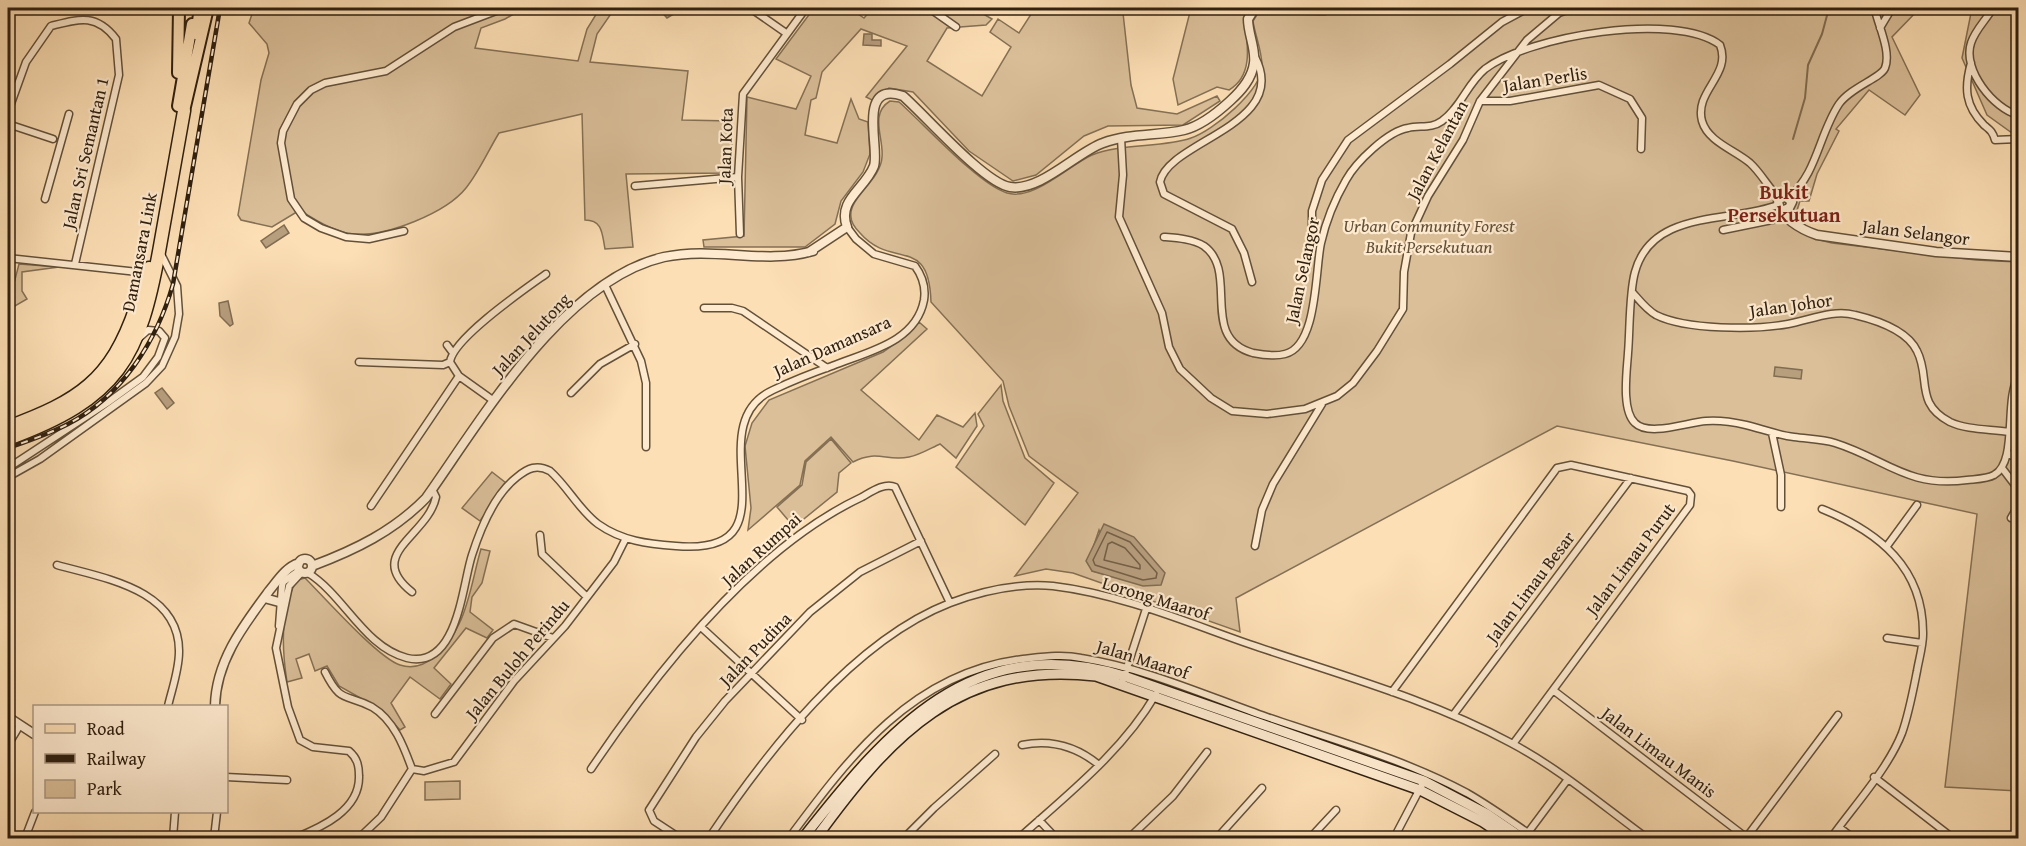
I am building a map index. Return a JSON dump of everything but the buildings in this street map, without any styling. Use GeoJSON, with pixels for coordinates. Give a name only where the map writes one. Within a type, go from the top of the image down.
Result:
{"type":"FeatureCollection","features":[{"type":"Feature","properties":{"kind":"highway","name":"Damansara Link"},"geometry":{"type":"LineString","coordinates":[[8,439],[59,418],[84,403],[107,383],[132,349],[147,310],[181,110]]}},
{"type":"Feature","properties":{"kind":"highway","name":"Damansara Link"},"geometry":{"type":"LineString","coordinates":[[8,427],[36,416],[77,395],[95,380],[114,357],[129,333],[148,273],[181,110]]}},
{"type":"Feature","properties":{"kind":"highway"},"geometry":{"type":"LineString","coordinates":[[8,422],[36,416]]}},
{"type":"Feature","properties":{"kind":"main road"},"geometry":{"type":"LineString","coordinates":[[179,8],[181,110]]}},
{"type":"Feature","properties":{"kind":"main road"},"geometry":{"type":"LineString","coordinates":[[181,110],[194,8]]}},
{"type":"Feature","properties":{"kind":"main road"},"geometry":{"type":"LineString","coordinates":[[181,110],[200,8]]}},
{"type":"Feature","properties":{"kind":"main road"},"geometry":{"type":"LineString","coordinates":[[181,110],[208,8]]}},
{"type":"Feature","properties":{"kind":"main road","name":"Jalan Maarof"},"geometry":{"type":"LineString","coordinates":[[803,838],[870,759],[906,722],[929,704],[961,685],[999,672],[1049,664],[1095,667],[1124,676],[1157,693],[1422,785],[1487,814],[1524,837]]}},
{"type":"Feature","properties":{"kind":"main road","name":"Jalan Maarof"},"geometry":{"type":"LineString","coordinates":[[816,838],[872,769],[912,728],[965,692],[1008,677],[1048,673],[1124,676]]}},
{"type":"Feature","properties":{"kind":"main road","name":"Jalan Maarof"},"geometry":{"type":"LineString","coordinates":[[1422,785],[1507,838]]}},
{"type":"Feature","properties":{"kind":"street"},"geometry":{"type":"LineString","coordinates":[[404,231],[369,239],[346,237],[321,228],[304,218],[291,199],[281,143],[283,131],[297,104],[311,90],[325,83],[386,71],[454,27],[504,8]]}},
{"type":"Feature","properties":{"kind":"street"},"geometry":{"type":"LineString","coordinates":[[750,8],[786,33]]}},
{"type":"Feature","properties":{"kind":"street","name":"Jalan Kota"},"geometry":{"type":"LineString","coordinates":[[740,234],[738,177],[743,94],[806,8]]}},
{"type":"Feature","properties":{"kind":"street"},"geometry":{"type":"LineString","coordinates":[[929,8],[956,27]]}},
{"type":"Feature","properties":{"kind":"street"},"geometry":{"type":"LineString","coordinates":[[1252,282],[1244,253],[1232,230],[1164,194],[1160,182],[1169,165],[1216,136],[1245,114],[1256,100],[1260,76],[1248,25],[1248,19],[1255,8]]}},
{"type":"Feature","properties":{"kind":"street"},"geometry":{"type":"LineString","coordinates":[[1296,8],[1323,8]]}},
{"type":"Feature","properties":{"kind":"street"},"geometry":{"type":"LineString","coordinates":[[1321,243],[1312,226],[1312,211],[1322,180],[1348,140],[1502,22],[1528,8]]}},
{"type":"Feature","properties":{"kind":"street","name":"Jalan Kelantan"},"geometry":{"type":"LineString","coordinates":[[1255,546],[1262,510],[1273,484],[1322,404],[1353,383],[1398,319],[1405,302],[1404,272],[1411,233],[1428,196],[1463,140],[1480,101],[1527,40],[1559,13],[1573,8]]}},
{"type":"Feature","properties":{"kind":"street"},"geometry":{"type":"LineString","coordinates":[[1723,230],[1791,204],[1789,197],[1803,182],[1838,105],[1850,91],[1883,72],[1887,58],[1876,14],[1879,8]]}},
{"type":"Feature","properties":{"kind":"street"},"geometry":{"type":"LineString","coordinates":[[1880,28],[1892,8]]}},
{"type":"Feature","properties":{"kind":"street"},"geometry":{"type":"LineString","coordinates":[[1993,8],[1970,45],[1971,63],[1966,86],[1969,104],[1992,131],[1995,140],[2019,139]]}},
{"type":"Feature","properties":{"kind":"street","name":"Jalan Sri Semantan 1"},"geometry":{"type":"LineString","coordinates":[[8,112],[26,62],[51,26],[82,18],[103,25],[116,39],[119,75],[75,264]]}},
{"type":"Feature","properties":{"kind":"street","name":"Jalan Selangor"},"geometry":{"type":"LineString","coordinates":[[1164,237],[1184,239],[1204,246],[1214,258],[1221,286],[1223,325],[1229,338],[1239,349],[1264,356],[1286,354],[1299,345],[1304,336],[1312,310],[1321,243],[1334,202],[1348,177],[1369,152],[1397,132],[1441,123],[1456,109],[1472,81],[1485,69],[1518,52],[1543,42],[1617,30],[1689,32],[1713,39],[1720,45],[1723,63],[1703,100],[1702,123],[1714,138],[1752,165],[1782,207],[1804,230],[1835,238],[1982,257],[2019,257]]}},
{"type":"Feature","properties":{"kind":"street"},"geometry":{"type":"LineString","coordinates":[[847,226],[848,201],[873,167],[876,157],[872,131],[873,112],[876,104],[887,95],[895,93],[903,96],[968,158],[1009,187],[1023,186],[1060,169],[1102,143],[1121,138],[1186,130],[1206,120],[1237,95],[1247,83],[1255,57]]}},
{"type":"Feature","properties":{"kind":"street"},"geometry":{"type":"LineString","coordinates":[[1971,63],[1983,86],[1995,102],[2004,110],[2019,115]]}},
{"type":"Feature","properties":{"kind":"street","name":"Jalan Perlis"},"geometry":{"type":"LineString","coordinates":[[1480,101],[1510,101],[1599,86],[1630,99],[1642,118],[1641,149]]}},
{"type":"Feature","properties":{"kind":"street","name":"Jalan Sri Semantan 1"},"geometry":{"type":"LineString","coordinates":[[45,199],[69,114]]}},
{"type":"Feature","properties":{"kind":"street","name":"Jalan Sri Semantan 1"},"geometry":{"type":"LineString","coordinates":[[8,124],[53,139]]}},
{"type":"Feature","properties":{"kind":"street"},"geometry":{"type":"LineString","coordinates":[[1121,138],[1123,175],[1119,218],[1162,313],[1168,347],[1179,369],[1211,398],[1232,411],[1249,414],[1287,412],[1322,404]]}},
{"type":"Feature","properties":{"kind":"street"},"geometry":{"type":"LineString","coordinates":[[635,186],[738,177]]}},
{"type":"Feature","properties":{"kind":"street"},"geometry":{"type":"LineString","coordinates":[[1782,207],[1675,226],[1651,243],[1638,262],[1633,280],[1626,384],[1628,410],[1635,423],[1646,429],[1659,429],[1720,421],[1772,433],[1832,442],[1908,476],[1929,482],[1994,476],[2002,468],[2007,453],[2012,394],[2019,377]]}},
{"type":"Feature","properties":{"kind":"street","name":"Jalan Jelutong"},"geometry":{"type":"LineString","coordinates":[[808,252],[847,226]]}},
{"type":"Feature","properties":{"kind":"street","name":"Jalan Jelutong"},"geometry":{"type":"LineString","coordinates":[[305,567],[339,555],[381,535],[410,515],[432,489],[494,401],[553,330],[605,285],[662,258],[695,252],[768,257],[795,256],[825,247],[847,226]]}},
{"type":"Feature","properties":{"kind":"street","name":"Jalan Damansara"},"geometry":{"type":"LineString","coordinates":[[305,567],[387,649],[405,657],[427,658],[445,641],[459,615],[472,555],[490,512],[514,479],[533,467],[541,466],[550,471],[590,518],[626,540],[693,547],[713,545],[726,537],[742,516],[741,432],[751,408],[770,391],[879,348],[904,333],[919,314],[925,296],[924,284],[915,266],[908,262],[880,257],[864,247],[847,226]]}},
{"type":"Feature","properties":{"kind":"street"},"geometry":{"type":"LineString","coordinates":[[8,477],[34,463],[146,383],[162,366],[176,337],[179,314],[177,286],[159,249]]}},
{"type":"Feature","properties":{"kind":"street"},"geometry":{"type":"LineString","coordinates":[[8,258],[148,273]]}},
{"type":"Feature","properties":{"kind":"street"},"geometry":{"type":"LineString","coordinates":[[359,362],[443,365],[450,362],[453,353],[488,317],[546,274]]}},
{"type":"Feature","properties":{"kind":"street"},"geometry":{"type":"LineString","coordinates":[[605,285],[635,344],[646,383],[646,447]]}},
{"type":"Feature","properties":{"kind":"street","name":"Jalan Johor"},"geometry":{"type":"LineString","coordinates":[[1633,293],[1644,306],[1657,315],[1695,324],[1770,326],[1843,313],[1877,321],[1904,336],[1917,351],[1925,394],[1937,412],[1960,426],[2008,432]]}},
{"type":"Feature","properties":{"kind":"street"},"geometry":{"type":"LineString","coordinates":[[704,308],[732,308],[743,311],[826,368]]}},
{"type":"Feature","properties":{"kind":"street"},"geometry":{"type":"LineString","coordinates":[[8,468],[143,377],[158,357],[165,338],[159,331],[148,330],[140,335],[132,349]]}},
{"type":"Feature","properties":{"kind":"street"},"geometry":{"type":"LineString","coordinates":[[571,393],[600,364],[635,344]]}},
{"type":"Feature","properties":{"kind":"street"},"geometry":{"type":"LineString","coordinates":[[447,345],[453,353]]}},
{"type":"Feature","properties":{"kind":"street"},"geometry":{"type":"LineString","coordinates":[[450,362],[459,376],[494,401]]}},
{"type":"Feature","properties":{"kind":"street"},"geometry":{"type":"LineString","coordinates":[[371,506],[459,376]]}},
{"type":"Feature","properties":{"kind":"street"},"geometry":{"type":"LineString","coordinates":[[1772,433],[1781,475],[1781,507]]}},
{"type":"Feature","properties":{"kind":"street"},"geometry":{"type":"LineString","coordinates":[[2007,453],[2019,459]]}},
{"type":"Feature","properties":{"kind":"street","name":"Jalan Limau Purut"},"geometry":{"type":"LineString","coordinates":[[1392,692],[1557,468],[1570,465],[1683,488],[1691,495],[1689,505],[1513,744]]}},
{"type":"Feature","properties":{"kind":"street"},"geometry":{"type":"LineString","coordinates":[[2002,468],[2019,489]]}},
{"type":"Feature","properties":{"kind":"street","name":"Jalan Limau Besar"},"geometry":{"type":"LineString","coordinates":[[1454,714],[1631,478]]}},
{"type":"Feature","properties":{"kind":"street","name":"Jalan Rumpai"},"geometry":{"type":"LineString","coordinates":[[591,769],[637,701],[701,627],[770,558],[815,521],[887,485],[895,487],[919,543],[950,603]]}},
{"type":"Feature","properties":{"kind":"street"},"geometry":{"type":"LineString","coordinates":[[412,592],[394,573],[393,563],[397,552],[434,509],[436,496],[432,489]]}},
{"type":"Feature","properties":{"kind":"street"},"geometry":{"type":"LineString","coordinates":[[1887,546],[1917,505]]}},
{"type":"Feature","properties":{"kind":"street"},"geometry":{"type":"LineString","coordinates":[[1822,509],[1848,520],[1887,546],[1914,584],[1920,607],[1922,643],[1902,734],[1831,838]]}},
{"type":"Feature","properties":{"kind":"street"},"geometry":{"type":"LineString","coordinates":[[540,535],[542,554],[587,597]]}},
{"type":"Feature","properties":{"kind":"street","name":"Jalan Buloh Perindu"},"geometry":{"type":"LineString","coordinates":[[412,770],[424,771],[454,762],[514,681],[566,626],[614,562],[626,540]]}},
{"type":"Feature","properties":{"kind":"street","name":"Jalan Pudina"},"geometry":{"type":"LineString","coordinates":[[680,838],[654,821],[649,810],[696,737],[751,674],[810,612],[860,572],[919,543]]}},
{"type":"Feature","properties":{"kind":"street"},"geometry":{"type":"LineString","coordinates":[[57,565],[132,586],[147,595],[169,616],[178,638],[179,650],[168,705]]}},
{"type":"Feature","properties":{"kind":"street"},"geometry":{"type":"LineString","coordinates":[[228,653],[268,599],[284,582],[305,567]]}},
{"type":"Feature","properties":{"kind":"street"},"geometry":{"type":"LineString","coordinates":[[296,838],[321,827],[345,809],[359,786],[358,767],[353,755],[345,749],[313,747],[297,736],[276,648],[290,586],[305,567]]}},
{"type":"Feature","properties":{"kind":"street"},"geometry":{"type":"LineString","coordinates":[[215,705],[216,686],[233,641],[281,576],[305,567]]}},
{"type":"Feature","properties":{"kind":"street"},"geometry":{"type":"LineString","coordinates":[[279,627],[279,603],[284,582]]}},
{"type":"Feature","properties":{"kind":"street","name":"Lorong Maarof"},"geometry":{"type":"LineString","coordinates":[[709,838],[748,780],[842,675],[874,647],[913,621],[950,603],[1004,589],[1033,585],[1100,596],[1146,609],[1454,714],[1513,744],[1568,779],[1647,838]]}},
{"type":"Feature","properties":{"kind":"street"},"geometry":{"type":"LineString","coordinates":[[268,599],[279,603]]}},
{"type":"Feature","properties":{"kind":"street"},"geometry":{"type":"LineString","coordinates":[[1124,676],[1146,609]]}},
{"type":"Feature","properties":{"kind":"street"},"geometry":{"type":"LineString","coordinates":[[435,714],[493,638],[514,624],[553,638]]}},
{"type":"Feature","properties":{"kind":"street"},"geometry":{"type":"LineString","coordinates":[[701,627],[802,720]]}},
{"type":"Feature","properties":{"kind":"street"},"geometry":{"type":"LineString","coordinates":[[1887,638],[1922,643]]}},
{"type":"Feature","properties":{"kind":"street","name":"Jalan Maarof"},"geometry":{"type":"LineString","coordinates":[[789,838],[877,732],[912,701],[948,680],[978,667],[1046,657],[1079,657],[1124,676],[1415,769],[1467,793],[1524,837]]}},
{"type":"Feature","properties":{"kind":"street"},"geometry":{"type":"LineString","coordinates":[[325,672],[340,696],[371,707],[382,715],[403,742],[412,770],[381,817],[359,838]]}},
{"type":"Feature","properties":{"kind":"street","name":"Jalan Limau Manis"},"geometry":{"type":"LineString","coordinates":[[1552,690],[1747,838]]}},
{"type":"Feature","properties":{"kind":"street"},"geometry":{"type":"LineString","coordinates":[[1019,838],[1099,765],[1133,729],[1157,693]]}},
{"type":"Feature","properties":{"kind":"street"},"geometry":{"type":"LineString","coordinates":[[1747,838],[1838,715]]}},
{"type":"Feature","properties":{"kind":"street"},"geometry":{"type":"LineString","coordinates":[[8,717],[33,733]]}},
{"type":"Feature","properties":{"kind":"street"},"geometry":{"type":"LineString","coordinates":[[8,745],[20,726]]}},
{"type":"Feature","properties":{"kind":"street"},"geometry":{"type":"LineString","coordinates":[[1022,745],[1050,743],[1068,746],[1099,765]]}},
{"type":"Feature","properties":{"kind":"street"},"geometry":{"type":"LineString","coordinates":[[1129,838],[1173,796],[1207,752]]}},
{"type":"Feature","properties":{"kind":"street"},"geometry":{"type":"LineString","coordinates":[[904,838],[995,754]]}},
{"type":"Feature","properties":{"kind":"street"},"geometry":{"type":"LineString","coordinates":[[228,777],[287,780]]}},
{"type":"Feature","properties":{"kind":"street"},"geometry":{"type":"LineString","coordinates":[[1874,777],[1953,838]]}},
{"type":"Feature","properties":{"kind":"street"},"geometry":{"type":"LineString","coordinates":[[1524,837],[1568,779]]}},
{"type":"Feature","properties":{"kind":"street"},"geometry":{"type":"LineString","coordinates":[[1394,838],[1422,785]]}},
{"type":"Feature","properties":{"kind":"street"},"geometry":{"type":"LineString","coordinates":[[1217,838],[1262,788]]}},
{"type":"Feature","properties":{"kind":"street"},"geometry":{"type":"LineString","coordinates":[[1310,838],[1336,810]]}},
{"type":"Feature","properties":{"kind":"street"},"geometry":{"type":"LineString","coordinates":[[25,838],[26,829],[34,813]]}},
{"type":"Feature","properties":{"kind":"street"},"geometry":{"type":"LineString","coordinates":[[173,838],[175,813]]}},
{"type":"Feature","properties":{"kind":"street"},"geometry":{"type":"LineString","coordinates":[[214,838],[217,813]]}},
{"type":"Feature","properties":{"kind":"street"},"geometry":{"type":"LineString","coordinates":[[1039,820],[1056,838]]}},
{"type":"Feature","properties":{"kind":"street"},"geometry":{"type":"LineString","coordinates":[[1839,827],[1853,838]]}},
{"type":"Feature","properties":{"kind":"green space"},"geometry":{"type":"Polygon","coordinates":[[[254,8],[524,8],[505,19],[481,28],[475,48],[578,61],[587,29],[600,8],[615,8],[597,34],[590,62],[688,71],[682,120],[732,121],[732,168],[728,173],[626,174],[633,247],[605,249],[601,229],[595,222],[585,220],[582,114],[499,133],[466,188],[445,206],[415,222],[382,232],[354,234],[326,225],[300,210],[272,227],[241,220],[238,215],[261,80],[269,53],[267,44],[249,23],[254,8]]]}},
{"type":"Feature","properties":{"kind":"green space"},"geometry":{"type":"Polygon","coordinates":[[[524,8],[536,8],[535,14],[524,8]]]}},
{"type":"Feature","properties":{"kind":"green space"},"geometry":{"type":"Polygon","coordinates":[[[814,8],[849,8],[864,18],[873,8],[973,8],[992,19],[986,25],[947,28],[927,61],[982,96],[1011,47],[990,32],[998,19],[1019,33],[1035,8],[1158,8],[1123,13],[1131,85],[1137,108],[1177,114],[1217,96],[1220,101],[1183,125],[1108,126],[1084,136],[1036,175],[1013,181],[969,151],[913,92],[889,88],[872,100],[866,97],[907,46],[861,29],[822,72],[816,98],[811,100],[805,135],[837,143],[851,99],[859,119],[868,122],[870,154],[863,172],[841,201],[835,224],[805,247],[704,247],[703,240],[744,236],[747,97],[796,109],[811,76],[776,59],[814,8]]]}},
{"type":"Feature","properties":{"kind":"green space"},"geometry":{"type":"Polygon","coordinates":[[[1191,8],[1251,8],[1244,17],[1247,36],[1246,67],[1243,76],[1229,90],[1217,87],[1178,105],[1173,79],[1191,8]]]}},
{"type":"Feature","properties":{"kind":"green space","name":"Urban Community Forest Bukit Persekutuan"},"geometry":{"type":"Polygon","coordinates":[[[1346,8],[1920,8],[1892,37],[1920,95],[1905,115],[1869,90],[1836,129],[1839,131],[1817,174],[1809,201],[1800,201],[1792,226],[1816,239],[1832,243],[1976,260],[2018,262],[2018,791],[1945,787],[1977,514],[1733,461],[1557,426],[1236,598],[1240,632],[1073,573],[1046,569],[1015,576],[1078,493],[1029,456],[1009,406],[1003,381],[931,302],[929,281],[924,268],[916,260],[872,244],[853,224],[851,210],[854,203],[876,173],[882,157],[880,113],[890,101],[899,102],[967,166],[995,188],[1007,193],[1028,192],[1103,151],[1180,141],[1200,134],[1235,108],[1260,76],[1262,60],[1253,21],[1258,13],[1266,10],[1289,14],[1325,15],[1346,8]],[[1099,530],[1093,548],[1092,571],[1116,577],[1099,530]]]}},
{"type":"Feature","properties":{"kind":"green space"},"geometry":{"type":"Polygon","coordinates":[[[1972,8],[2018,8],[2018,132],[2012,133],[1987,115],[1962,58],[1972,8]]]}},
{"type":"Feature","properties":{"kind":"green space"},"geometry":{"type":"Polygon","coordinates":[[[19,264],[59,267],[22,272],[22,291],[27,299],[8,310],[8,291],[12,291],[19,264]]]}},
{"type":"Feature","properties":{"kind":"green space"},"geometry":{"type":"Polygon","coordinates":[[[919,322],[927,329],[861,390],[919,440],[937,415],[963,427],[975,413],[977,426],[956,458],[940,444],[909,457],[869,456],[853,462],[831,437],[805,461],[800,485],[748,530],[751,508],[745,446],[752,423],[769,400],[883,352],[907,335],[919,322]]]}},
{"type":"Feature","properties":{"kind":"green space"},"geometry":{"type":"Polygon","coordinates":[[[1001,385],[1003,401],[1025,458],[1054,483],[1025,525],[956,467],[984,426],[978,414],[1001,385]]]}},
{"type":"Feature","properties":{"kind":"green space"},"geometry":{"type":"Polygon","coordinates":[[[831,439],[851,463],[839,473],[837,492],[794,527],[777,507],[802,485],[806,462],[831,439]]]}},
{"type":"Feature","properties":{"kind":"green space"},"geometry":{"type":"Polygon","coordinates":[[[492,472],[506,483],[480,521],[462,508],[492,472]]]}},
{"type":"Feature","properties":{"kind":"green space"},"geometry":{"type":"Polygon","coordinates":[[[481,549],[490,551],[482,583],[472,597],[470,612],[493,630],[487,638],[466,628],[434,668],[451,684],[440,699],[410,677],[391,703],[405,727],[400,730],[382,710],[339,686],[327,666],[315,671],[309,654],[296,659],[302,678],[287,682],[283,630],[287,604],[297,580],[305,578],[365,639],[390,660],[410,667],[428,662],[436,656],[455,632],[466,606],[481,549]]]}},
{"type":"Feature","properties":{"kind":"green space"},"geometry":{"type":"Polygon","coordinates":[[[460,781],[460,799],[425,800],[425,782],[460,781]]]}},
{"type":"Feature","properties":{"kind":"water"},"geometry":{"type":"Polygon","coordinates":[[[658,8],[673,8],[677,12],[667,18],[658,8]]]}},
{"type":"Feature","properties":{"kind":"water"},"geometry":{"type":"Polygon","coordinates":[[[864,34],[872,34],[872,40],[881,40],[881,46],[863,45],[864,34]]]}},
{"type":"Feature","properties":{"kind":"water"},"geometry":{"type":"Polygon","coordinates":[[[284,225],[289,233],[266,248],[261,241],[284,225]]]}},
{"type":"Feature","properties":{"kind":"water"},"geometry":{"type":"Polygon","coordinates":[[[228,301],[233,324],[230,326],[220,316],[219,303],[228,301]]]}},
{"type":"Feature","properties":{"kind":"water"},"geometry":{"type":"Polygon","coordinates":[[[1775,367],[1802,370],[1801,379],[1774,376],[1775,367]]]}},
{"type":"Feature","properties":{"kind":"water"},"geometry":{"type":"Polygon","coordinates":[[[162,388],[174,403],[167,409],[155,393],[162,388]]]}},
{"type":"Feature","properties":{"kind":"water"},"geometry":{"type":"Polygon","coordinates":[[[1104,524],[1134,537],[1165,573],[1161,585],[1143,586],[1092,571],[1086,561],[1104,524]]]}},
{"type":"Feature","properties":{"kind":"waterway"},"geometry":{"type":"LineString","coordinates":[[1793,139],[1805,98],[1808,65],[1822,34],[1829,8]]}},
{"type":"Feature","properties":{"kind":"railway"},"geometry":{"type":"LineString","coordinates":[[8,448],[68,424],[105,398],[135,365],[157,326],[173,284],[220,8]]}},
{"type":"Feature","properties":{"kind":"district","name":"Bukit Persekutuan"},"geometry":{"type":"Point","coordinates":[1784,202]}}]}
